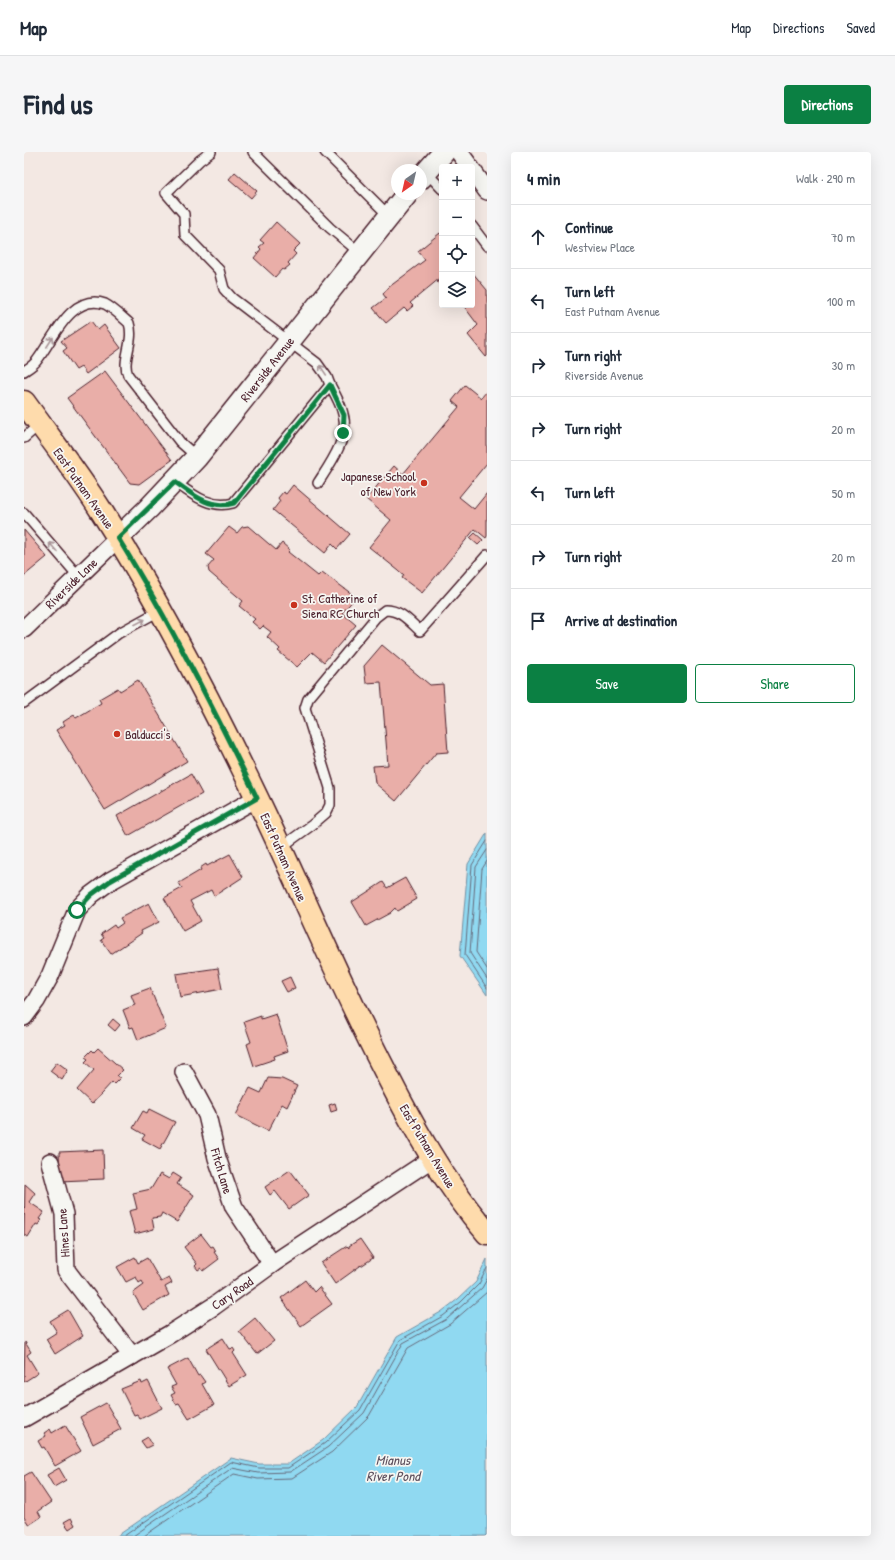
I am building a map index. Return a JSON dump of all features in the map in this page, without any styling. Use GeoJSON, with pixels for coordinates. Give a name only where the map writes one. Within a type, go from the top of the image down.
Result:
{"type":"FeatureCollection","features":[{"type":"Feature","properties":{"kind":"main road","name":"East Putnam Avenue"},"geometry":{"type":"LineString","coordinates":[[24,402],[32,431],[100,509],[161,610],[197,677],[257,798],[334,968],[404,1107],[434,1158],[462,1201],[487,1232]]}},
{"type":"Feature","properties":{"kind":"street"},"geometry":{"type":"LineString","coordinates":[[427,171],[444,152]]}},
{"type":"Feature","properties":{"kind":"street"},"geometry":{"type":"LineString","coordinates":[[459,152],[468,164]]}},
{"type":"Feature","properties":{"kind":"street"},"geometry":{"type":"LineString","coordinates":[[475,174],[487,192]]}},
{"type":"Feature","properties":{"kind":"street","name":"Riverside Avenue"},"geometry":{"type":"LineString","coordinates":[[118,538],[175,482],[197,457],[359,252],[402,200]]}},
{"type":"Feature","properties":{"kind":"street","name":"Riverside Lane"},"geometry":{"type":"LineString","coordinates":[[24,628],[118,538]]}},
{"type":"Feature","properties":{"kind":"street"},"geometry":{"type":"LineString","coordinates":[[24,1017],[36,1001],[50,976],[77,910],[91,895],[110,881],[257,798]]}},
{"type":"Feature","properties":{"kind":"street","name":"Fitch Lane"},"geometry":{"type":"LineString","coordinates":[[184,1072],[207,1115],[217,1158],[234,1207],[272,1264]]}},
{"type":"Feature","properties":{"kind":"street","name":"Cary Road"},"geometry":{"type":"LineString","coordinates":[[24,1418],[208,1310],[272,1264],[434,1158]]}},
{"type":"Feature","properties":{"kind":"street","name":"Hines Lane"},"geometry":{"type":"LineString","coordinates":[[50,1162],[64,1214],[66,1270],[132,1356]]}},
{"type":"Feature","properties":{"kind":"lane"},"geometry":{"type":"LineString","coordinates":[[211,152],[200,160],[166,193],[184,214],[185,235],[219,270],[224,289],[242,306],[317,363],[327,378],[344,415],[343,433],[332,461],[318,483]]}},
{"type":"Feature","properties":{"kind":"lane"},"geometry":{"type":"LineString","coordinates":[[253,152],[330,228],[359,252]]}},
{"type":"Feature","properties":{"kind":"lane"},"geometry":{"type":"LineString","coordinates":[[325,152],[389,216]]}},
{"type":"Feature","properties":{"kind":"lane"},"geometry":{"type":"LineString","coordinates":[[427,178],[439,187]]}},
{"type":"Feature","properties":{"kind":"lane"},"geometry":{"type":"LineString","coordinates":[[475,230],[487,246]]}},
{"type":"Feature","properties":{"kind":"lane"},"geometry":{"type":"LineString","coordinates":[[24,371],[37,361],[68,316],[82,304],[94,302],[106,304],[129,323],[132,340],[126,365],[128,375],[180,442],[197,457]]}},
{"type":"Feature","properties":{"kind":"lane"},"geometry":{"type":"LineString","coordinates":[[175,482],[212,505],[224,506],[234,503],[330,385]]}},
{"type":"Feature","properties":{"kind":"lane"},"geometry":{"type":"LineString","coordinates":[[24,513],[79,577]]}},
{"type":"Feature","properties":{"kind":"lane"},"geometry":{"type":"LineString","coordinates":[[280,848],[326,813],[330,805],[330,788],[305,708],[308,699],[381,613],[385,610],[394,610],[405,616],[420,631],[487,556]]}},
{"type":"Feature","properties":{"kind":"lane"},"geometry":{"type":"LineString","coordinates":[[24,703],[119,633],[161,610]]}},
{"type":"Feature","properties":{"kind":"water"},"geometry":{"type":"Polygon","coordinates":[[[487,833],[487,995],[460,956],[468,864],[487,833]]]}},
{"type":"Feature","properties":{"kind":"water","name":"Mianus River Pond"},"geometry":{"type":"Polygon","coordinates":[[[487,1259],[487,1536],[117,1536],[231,1458],[259,1464],[288,1464],[323,1440],[357,1407],[397,1337],[441,1312],[458,1299],[476,1282],[487,1259]]]}},
{"type":"Feature","properties":{"kind":"building"},"geometry":{"type":"Polygon","coordinates":[[[235,172],[257,191],[251,198],[229,179],[235,172]]]}},
{"type":"Feature","properties":{"kind":"building"},"geometry":{"type":"Polygon","coordinates":[[[276,222],[300,244],[293,251],[296,254],[288,263],[290,265],[284,270],[282,269],[275,277],[254,258],[261,249],[259,247],[264,243],[260,240],[276,222]]]}},
{"type":"Feature","properties":{"kind":"building"},"geometry":{"type":"Polygon","coordinates":[[[439,234],[439,279],[410,303],[413,306],[407,311],[404,308],[386,323],[373,308],[386,298],[383,294],[389,287],[425,260],[418,251],[439,234]]]}},
{"type":"Feature","properties":{"kind":"building"},"geometry":{"type":"Polygon","coordinates":[[[475,276],[487,290],[486,357],[468,335],[478,325],[465,308],[475,308],[475,276]]]}},
{"type":"Feature","properties":{"kind":"building"},"geometry":{"type":"Polygon","coordinates":[[[91,321],[98,330],[104,325],[121,348],[86,374],[81,367],[76,370],[63,351],[67,348],[61,341],[91,321]]]}},
{"type":"Feature","properties":{"kind":"building"},"geometry":{"type":"Polygon","coordinates":[[[105,371],[172,460],[139,484],[130,483],[67,398],[105,371]]]}},
{"type":"Feature","properties":{"kind":"building","name":"Japanese School of New York"},"geometry":{"type":"Polygon","coordinates":[[[465,385],[481,398],[487,391],[487,463],[459,497],[474,509],[487,493],[487,536],[486,538],[475,529],[422,593],[402,578],[404,575],[369,547],[391,520],[366,499],[394,466],[403,474],[459,407],[452,401],[465,385]]]}},
{"type":"Feature","properties":{"kind":"building"},"geometry":{"type":"Polygon","coordinates":[[[293,485],[350,534],[337,549],[332,544],[325,553],[273,510],[280,501],[278,498],[283,492],[286,494],[293,485]]]}},
{"type":"Feature","properties":{"kind":"building"},"geometry":{"type":"Polygon","coordinates":[[[248,526],[276,550],[282,543],[290,550],[288,552],[318,576],[322,572],[356,597],[342,613],[356,625],[324,662],[312,652],[297,667],[278,651],[280,649],[267,637],[271,632],[263,626],[260,629],[252,622],[255,619],[239,606],[243,601],[209,572],[208,567],[214,560],[206,554],[229,527],[237,533],[242,527],[248,526]]]}},
{"type":"Feature","properties":{"kind":"building"},"geometry":{"type":"Polygon","coordinates":[[[24,530],[47,557],[24,576],[24,530]]]}},
{"type":"Feature","properties":{"kind":"building"},"geometry":{"type":"Polygon","coordinates":[[[475,533],[483,540],[478,545],[470,538],[475,533]]]}},
{"type":"Feature","properties":{"kind":"building"},"geometry":{"type":"Polygon","coordinates":[[[382,645],[430,685],[443,684],[448,752],[436,753],[396,801],[375,783],[373,766],[388,765],[381,682],[366,683],[364,666],[382,645]]]}},
{"type":"Feature","properties":{"kind":"building"},"geometry":{"type":"Polygon","coordinates":[[[138,680],[187,761],[105,810],[56,730],[65,725],[63,722],[74,715],[76,718],[101,703],[99,699],[118,688],[120,691],[138,680]]]}},
{"type":"Feature","properties":{"kind":"building"},"geometry":{"type":"Polygon","coordinates":[[[191,774],[202,794],[128,836],[117,816],[191,774]]]}},
{"type":"Feature","properties":{"kind":"building"},"geometry":{"type":"Polygon","coordinates":[[[230,854],[243,877],[214,896],[211,890],[190,901],[201,921],[183,931],[164,898],[182,888],[179,883],[201,870],[200,868],[206,864],[207,866],[230,854]]]}},
{"type":"Feature","properties":{"kind":"building"},"geometry":{"type":"Polygon","coordinates":[[[405,878],[417,899],[397,911],[395,908],[390,913],[366,926],[352,902],[383,882],[387,888],[405,878]]]}},
{"type":"Feature","properties":{"kind":"building"},"geometry":{"type":"Polygon","coordinates":[[[149,903],[159,922],[141,931],[142,933],[111,954],[101,940],[104,938],[101,934],[114,925],[116,928],[123,923],[120,918],[149,903]]]}},
{"type":"Feature","properties":{"kind":"building"},"geometry":{"type":"Polygon","coordinates":[[[218,968],[222,989],[180,997],[176,974],[218,968]]]}},
{"type":"Feature","properties":{"kind":"building"},"geometry":{"type":"Polygon","coordinates":[[[290,977],[295,988],[287,992],[281,981],[290,977]]]}},
{"type":"Feature","properties":{"kind":"building"},"geometry":{"type":"Polygon","coordinates":[[[150,988],[166,1028],[138,1040],[133,1027],[130,1028],[123,1010],[135,1005],[131,995],[150,988]]]}},
{"type":"Feature","properties":{"kind":"building"},"geometry":{"type":"Polygon","coordinates":[[[276,1014],[288,1051],[274,1056],[275,1059],[254,1066],[247,1044],[251,1042],[244,1022],[261,1016],[261,1019],[276,1014]]]}},
{"type":"Feature","properties":{"kind":"building"},"geometry":{"type":"Polygon","coordinates":[[[113,1019],[120,1025],[115,1031],[108,1025],[113,1019]]]}},
{"type":"Feature","properties":{"kind":"building"},"geometry":{"type":"Polygon","coordinates":[[[98,1048],[123,1070],[117,1076],[120,1078],[114,1084],[112,1082],[92,1104],[77,1090],[94,1070],[85,1062],[88,1059],[85,1057],[92,1050],[94,1052],[98,1048]]]}},
{"type":"Feature","properties":{"kind":"building"},"geometry":{"type":"Polygon","coordinates":[[[57,1062],[68,1070],[62,1080],[50,1071],[57,1062]]]}},
{"type":"Feature","properties":{"kind":"building"},"geometry":{"type":"Polygon","coordinates":[[[268,1078],[282,1079],[297,1086],[287,1107],[282,1104],[268,1131],[236,1115],[250,1088],[261,1093],[268,1078]]]}},
{"type":"Feature","properties":{"kind":"building"},"geometry":{"type":"Polygon","coordinates":[[[335,1103],[337,1110],[331,1112],[329,1105],[335,1103]]]}},
{"type":"Feature","properties":{"kind":"building"},"geometry":{"type":"Polygon","coordinates":[[[149,1109],[175,1122],[160,1149],[142,1139],[145,1135],[133,1128],[143,1111],[147,1113],[149,1109]]]}},
{"type":"Feature","properties":{"kind":"building"},"geometry":{"type":"Polygon","coordinates":[[[103,1150],[104,1179],[60,1181],[59,1152],[103,1150]]]}},
{"type":"Feature","properties":{"kind":"building"},"geometry":{"type":"Polygon","coordinates":[[[290,1170],[309,1195],[289,1209],[275,1191],[270,1195],[265,1187],[290,1170]]]}},
{"type":"Feature","properties":{"kind":"building"},"geometry":{"type":"Polygon","coordinates":[[[173,1173],[181,1178],[177,1184],[194,1195],[177,1222],[162,1213],[160,1217],[152,1218],[154,1229],[135,1234],[129,1211],[137,1209],[133,1193],[151,1189],[160,1174],[169,1179],[173,1173]]]}},
{"type":"Feature","properties":{"kind":"building"},"geometry":{"type":"Polygon","coordinates":[[[25,1184],[35,1193],[29,1202],[44,1212],[39,1219],[41,1220],[38,1225],[36,1224],[28,1237],[24,1235],[25,1184]]]}},
{"type":"Feature","properties":{"kind":"building"},"geometry":{"type":"Polygon","coordinates":[[[201,1234],[211,1247],[213,1246],[216,1251],[214,1252],[219,1259],[203,1271],[201,1268],[198,1270],[195,1266],[197,1264],[184,1247],[201,1234]]]}},
{"type":"Feature","properties":{"kind":"building"},"geometry":{"type":"Polygon","coordinates":[[[360,1239],[373,1258],[361,1266],[360,1265],[335,1284],[321,1263],[347,1246],[349,1248],[349,1246],[360,1239]]]}},
{"type":"Feature","properties":{"kind":"building"},"geometry":{"type":"Polygon","coordinates":[[[135,1257],[138,1263],[147,1258],[161,1282],[169,1278],[172,1283],[165,1287],[169,1295],[143,1310],[133,1293],[144,1285],[142,1281],[139,1283],[136,1277],[126,1282],[117,1267],[135,1257]]]}},
{"type":"Feature","properties":{"kind":"building"},"geometry":{"type":"Polygon","coordinates":[[[305,1280],[314,1292],[319,1287],[332,1304],[301,1326],[281,1298],[305,1280]]]}},
{"type":"Feature","properties":{"kind":"building"},"geometry":{"type":"Polygon","coordinates":[[[68,1310],[83,1336],[55,1354],[46,1339],[57,1332],[50,1321],[68,1310]]]}},
{"type":"Feature","properties":{"kind":"building"},"geometry":{"type":"Polygon","coordinates":[[[255,1318],[274,1341],[257,1354],[239,1331],[255,1318]]]}},
{"type":"Feature","properties":{"kind":"building"},"geometry":{"type":"Polygon","coordinates":[[[223,1338],[230,1349],[233,1348],[235,1351],[233,1353],[247,1375],[229,1386],[206,1349],[223,1338]]]}},
{"type":"Feature","properties":{"kind":"building"},"geometry":{"type":"Polygon","coordinates":[[[25,1342],[31,1352],[27,1355],[38,1373],[24,1382],[25,1342]]]}},
{"type":"Feature","properties":{"kind":"building"},"geometry":{"type":"Polygon","coordinates":[[[188,1358],[198,1376],[200,1375],[205,1382],[202,1384],[214,1405],[189,1419],[179,1403],[176,1404],[171,1395],[175,1393],[171,1387],[176,1385],[167,1369],[188,1358]]]}},
{"type":"Feature","properties":{"kind":"building"},"geometry":{"type":"Polygon","coordinates":[[[141,1381],[142,1384],[148,1381],[162,1408],[140,1419],[137,1414],[134,1415],[121,1389],[141,1381]]]}},
{"type":"Feature","properties":{"kind":"building"},"geometry":{"type":"Polygon","coordinates":[[[106,1403],[121,1429],[93,1444],[80,1417],[106,1403]]]}},
{"type":"Feature","properties":{"kind":"building"},"geometry":{"type":"Polygon","coordinates":[[[65,1425],[81,1451],[55,1466],[44,1447],[42,1448],[38,1441],[46,1436],[44,1433],[50,1429],[52,1433],[65,1425]]]}},
{"type":"Feature","properties":{"kind":"building"},"geometry":{"type":"Polygon","coordinates":[[[148,1437],[152,1445],[146,1448],[141,1441],[148,1437]]]}},
{"type":"Feature","properties":{"kind":"building"},"geometry":{"type":"Polygon","coordinates":[[[59,1468],[66,1480],[54,1487],[47,1475],[59,1468]]]}},
{"type":"Feature","properties":{"kind":"building"},"geometry":{"type":"Polygon","coordinates":[[[31,1472],[51,1502],[38,1511],[41,1517],[29,1525],[24,1517],[24,1476],[31,1472]]]}},
{"type":"Feature","properties":{"kind":"building"},"geometry":{"type":"Polygon","coordinates":[[[71,1518],[75,1525],[69,1529],[64,1522],[71,1518]]]}},
{"type":"Feature","properties":{"kind":"place","name":"Japanese School of New York"},"geometry":{"type":"Point","coordinates":[424,483]}},
{"type":"Feature","properties":{"kind":"place","name":"St. Catherine of Siena RC Church"},"geometry":{"type":"Point","coordinates":[294,605]}},
{"type":"Feature","properties":{"kind":"place","name":"Balducci's"},"geometry":{"type":"Point","coordinates":[117,734]}},
{"type":"Feature","properties":{"kind":"route"},"geometry":{"type":"LineString","coordinates":[[77,910],[91,895],[110,881],[257,798],[179,643],[118,538],[175,482],[212,505],[224,506],[234,503],[330,385],[338,399],[344,415],[343,433]]}}]}
